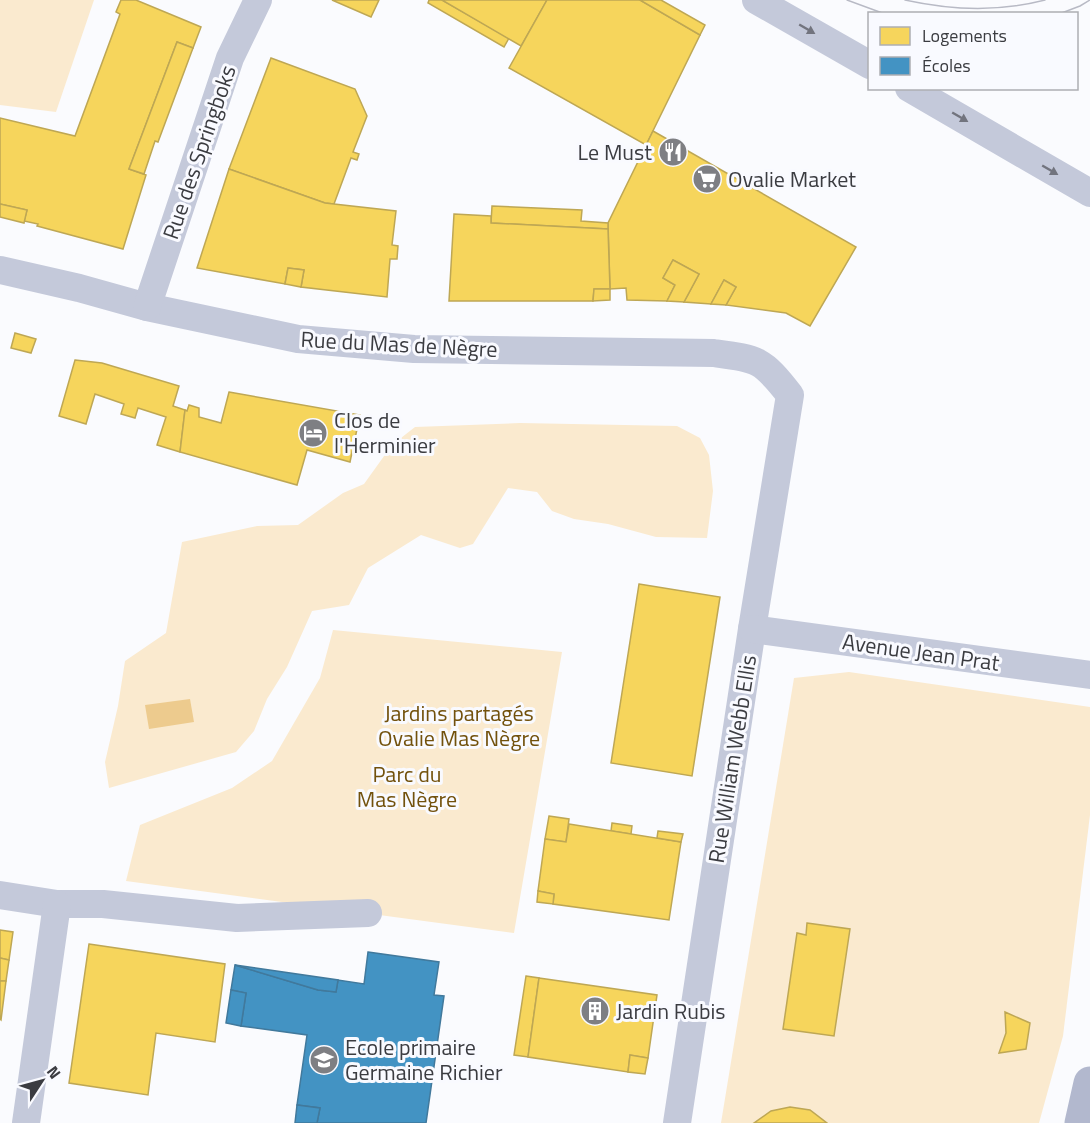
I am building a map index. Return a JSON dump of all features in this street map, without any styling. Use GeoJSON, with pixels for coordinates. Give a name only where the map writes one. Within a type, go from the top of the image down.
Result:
{"type":"FeatureCollection","features":[{"type":"Feature","properties":{"kind":"main road"},"geometry":{"type":"LineString","coordinates":[[1081,1123],[1090,1083]]}},
{"type":"Feature","properties":{"kind":"street","name":"Rue des Springboks"},"geometry":{"type":"LineString","coordinates":[[147,307],[230,58],[258,0]]}},
{"type":"Feature","properties":{"kind":"street"},"geometry":{"type":"LineString","coordinates":[[756,0],[868,64]]}},
{"type":"Feature","properties":{"kind":"street"},"geometry":{"type":"LineString","coordinates":[[912,90],[1090,194]]}},
{"type":"Feature","properties":{"kind":"street","name":"Rue du Mas de Nègre"},"geometry":{"type":"LineString","coordinates":[[0,270],[79,288],[147,307],[298,339],[402,348],[714,353],[747,358],[763,364],[790,395]]}},
{"type":"Feature","properties":{"kind":"street","name":"Rue William Webb Ellis"},"geometry":{"type":"LineString","coordinates":[[677,1123],[790,395]]}},
{"type":"Feature","properties":{"kind":"street","name":"Avenue Jean Prat"},"geometry":{"type":"LineString","coordinates":[[752,629],[1090,675]]}},
{"type":"Feature","properties":{"kind":"street"},"geometry":{"type":"LineString","coordinates":[[0,895],[57,904],[103,904],[237,918],[368,913]]}},
{"type":"Feature","properties":{"kind":"street"},"geometry":{"type":"LineString","coordinates":[[26,1123],[57,904]]}},
{"type":"Feature","properties":{"kind":"green space"},"geometry":{"type":"Polygon","coordinates":[[[0,0],[94,0],[56,112],[0,105],[0,0]]]}},
{"type":"Feature","properties":{"kind":"green space"},"geometry":{"type":"Polygon","coordinates":[[[520,423],[677,426],[700,438],[709,455],[713,491],[707,538],[656,537],[608,524],[574,519],[552,511],[537,492],[508,488],[473,544],[460,548],[421,535],[368,568],[349,605],[312,611],[287,667],[267,699],[254,731],[236,752],[109,788],[105,762],[118,706],[125,661],[166,633],[182,542],[257,526],[298,525],[343,493],[364,484],[392,445],[415,427],[520,423]]]}},
{"type":"Feature","properties":{"kind":"green space","name":"Parc du Mas Nègre"},"geometry":{"type":"Polygon","coordinates":[[[333,630],[562,652],[514,933],[126,881],[140,825],[232,788],[272,761],[320,678],[333,630]]]}},
{"type":"Feature","properties":{"kind":"green space"},"geometry":{"type":"Polygon","coordinates":[[[849,672],[1090,707],[1090,815],[1063,1036],[1039,1123],[721,1123],[794,678],[849,672]]]}},
{"type":"Feature","properties":{"kind":"shaded area"},"geometry":{"type":"Polygon","coordinates":[[[190,699],[194,722],[149,729],[145,705],[190,699]]]}},
{"type":"Feature","properties":{"kind":"building: Logements"},"geometry":{"type":"Polygon","coordinates":[[[121,0],[136,0],[201,27],[193,48],[177,42],[129,169],[146,175],[123,249],[37,226],[38,224],[24,221],[27,210],[0,204],[0,118],[75,136],[120,14],[116,12],[121,0]]]}},
{"type":"Feature","properties":{"kind":"building: Logements"},"geometry":{"type":"Polygon","coordinates":[[[332,0],[379,0],[371,17],[332,0]]]}},
{"type":"Feature","properties":{"kind":"building: Logements"},"geometry":{"type":"Polygon","coordinates":[[[429,0],[442,0],[509,38],[504,47],[428,3],[429,0]]]}},
{"type":"Feature","properties":{"kind":"building: Logements"},"geometry":{"type":"Polygon","coordinates":[[[442,0],[547,0],[521,46],[442,0]]]}},
{"type":"Feature","properties":{"kind":"building: Logements"},"geometry":{"type":"Polygon","coordinates":[[[547,0],[640,0],[700,35],[646,145],[509,68],[547,0]]]}},
{"type":"Feature","properties":{"kind":"building: Logements"},"geometry":{"type":"Polygon","coordinates":[[[640,0],[661,0],[705,25],[700,35],[640,0]]]}},
{"type":"Feature","properties":{"kind":"building: Logements"},"geometry":{"type":"Polygon","coordinates":[[[177,42],[193,48],[144,174],[129,169],[177,42]]]}},
{"type":"Feature","properties":{"kind":"building: Logements"},"geometry":{"type":"Polygon","coordinates":[[[271,58],[355,89],[367,116],[353,152],[359,154],[357,160],[351,158],[334,204],[325,203],[229,169],[271,58]]]}},
{"type":"Feature","properties":{"kind":"building: Logements"},"geometry":{"type":"Polygon","coordinates":[[[653,131],[856,247],[810,326],[786,313],[726,305],[736,287],[724,280],[711,304],[684,302],[699,274],[673,260],[663,278],[675,285],[667,301],[627,300],[626,288],[610,289],[608,223],[653,131]]]}},
{"type":"Feature","properties":{"kind":"building: Logements"},"geometry":{"type":"Polygon","coordinates":[[[229,169],[325,203],[396,211],[392,245],[398,246],[397,259],[390,259],[387,297],[301,287],[304,270],[288,268],[285,284],[197,268],[229,169]]]}},
{"type":"Feature","properties":{"kind":"building: Logements"},"geometry":{"type":"Polygon","coordinates":[[[0,204],[27,210],[24,223],[0,217],[0,204]]]}},
{"type":"Feature","properties":{"kind":"building: Logements"},"geometry":{"type":"Polygon","coordinates":[[[492,206],[582,210],[581,221],[608,223],[608,229],[491,223],[492,206]]]}},
{"type":"Feature","properties":{"kind":"building: Logements"},"geometry":{"type":"Polygon","coordinates":[[[454,214],[491,216],[491,223],[608,229],[610,289],[594,289],[593,301],[449,301],[454,214]]]}},
{"type":"Feature","properties":{"kind":"building: Logements"},"geometry":{"type":"Polygon","coordinates":[[[673,260],[699,274],[684,302],[667,301],[675,285],[663,278],[673,260]]]}},
{"type":"Feature","properties":{"kind":"building: Logements"},"geometry":{"type":"Polygon","coordinates":[[[288,268],[304,270],[301,287],[285,284],[288,268]]]}},
{"type":"Feature","properties":{"kind":"building: Logements"},"geometry":{"type":"Polygon","coordinates":[[[724,280],[736,287],[726,305],[711,304],[724,280]]]}},
{"type":"Feature","properties":{"kind":"building: Logements"},"geometry":{"type":"Polygon","coordinates":[[[594,289],[610,289],[610,300],[593,301],[594,289]]]}},
{"type":"Feature","properties":{"kind":"building: Logements"},"geometry":{"type":"Polygon","coordinates":[[[15,333],[36,339],[31,353],[11,348],[15,333]]]}},
{"type":"Feature","properties":{"kind":"building: Logements"},"geometry":{"type":"Polygon","coordinates":[[[75,360],[102,363],[179,386],[173,406],[185,410],[180,452],[157,445],[166,417],[138,408],[135,418],[121,414],[124,404],[95,394],[86,424],[59,416],[75,360]]]}},
{"type":"Feature","properties":{"kind":"building: Logements"},"geometry":{"type":"Polygon","coordinates":[[[229,392],[360,415],[350,462],[307,450],[297,485],[180,452],[185,410],[187,411],[189,405],[199,408],[199,417],[221,423],[229,392]]]}},
{"type":"Feature","properties":{"kind":"building: Logements"},"geometry":{"type":"Polygon","coordinates":[[[639,584],[720,597],[692,776],[611,763],[639,584]]]}},
{"type":"Feature","properties":{"kind":"building: Logements"},"geometry":{"type":"Polygon","coordinates":[[[549,816],[569,819],[566,842],[545,839],[549,816]]]}},
{"type":"Feature","properties":{"kind":"building: Logements"},"geometry":{"type":"Polygon","coordinates":[[[612,823],[632,826],[631,834],[611,831],[612,823]]]}},
{"type":"Feature","properties":{"kind":"building: Logements"},"geometry":{"type":"Polygon","coordinates":[[[569,824],[681,842],[669,920],[553,904],[554,894],[538,891],[545,839],[566,842],[569,824]]]}},
{"type":"Feature","properties":{"kind":"building: Logements"},"geometry":{"type":"Polygon","coordinates":[[[658,831],[683,834],[681,842],[657,838],[658,831]]]}},
{"type":"Feature","properties":{"kind":"building: Logements"},"geometry":{"type":"Polygon","coordinates":[[[538,891],[554,894],[553,904],[537,902],[538,891]]]}},
{"type":"Feature","properties":{"kind":"building: Logements"},"geometry":{"type":"Polygon","coordinates":[[[807,923],[850,929],[834,1036],[783,1029],[797,933],[806,935],[807,923]]]}},
{"type":"Feature","properties":{"kind":"building: Logements"},"geometry":{"type":"Polygon","coordinates":[[[0,930],[13,932],[9,960],[0,958],[0,930]]]}},
{"type":"Feature","properties":{"kind":"building: Logements"},"geometry":{"type":"Polygon","coordinates":[[[89,944],[225,964],[215,1042],[156,1033],[148,1095],[69,1083],[89,944]]]}},
{"type":"Feature","properties":{"kind":"building: Logements"},"geometry":{"type":"Polygon","coordinates":[[[0,958],[9,960],[6,981],[0,981],[0,958]]]}},
{"type":"Feature","properties":{"kind":"building: Logements"},"geometry":{"type":"Polygon","coordinates":[[[526,976],[539,978],[528,1057],[514,1055],[526,976]]]}},
{"type":"Feature","properties":{"kind":"building: Logements","name":"Jardin Rubis"},"geometry":{"type":"Polygon","coordinates":[[[539,978],[657,995],[648,1058],[630,1055],[628,1072],[528,1057],[539,978]]]}},
{"type":"Feature","properties":{"kind":"building: Logements"},"geometry":{"type":"Polygon","coordinates":[[[0,981],[6,981],[1,1020],[0,1019],[0,981]]]}},
{"type":"Feature","properties":{"kind":"building: Logements"},"geometry":{"type":"Polygon","coordinates":[[[1005,1012],[1030,1023],[1026,1049],[999,1053],[1006,1033],[1005,1012]]]}},
{"type":"Feature","properties":{"kind":"building: Logements"},"geometry":{"type":"Polygon","coordinates":[[[630,1055],[648,1058],[645,1074],[628,1072],[630,1055]]]}},
{"type":"Feature","properties":{"kind":"building: Logements"},"geometry":{"type":"Polygon","coordinates":[[[790,1107],[810,1110],[827,1123],[754,1123],[771,1111],[790,1107]]]}},
{"type":"Feature","properties":{"kind":"building: Écoles","name":"Ecole primaire Germaine Richier"},"geometry":{"type":"Polygon","coordinates":[[[368,952],[439,962],[434,995],[444,996],[426,1123],[317,1123],[320,1108],[297,1105],[307,1035],[241,1026],[246,993],[231,990],[235,965],[318,990],[336,992],[338,980],[364,984],[368,952]]]}},
{"type":"Feature","properties":{"kind":"building: Écoles"},"geometry":{"type":"Polygon","coordinates":[[[235,965],[338,980],[336,992],[318,990],[235,965]]]}},
{"type":"Feature","properties":{"kind":"building: Écoles"},"geometry":{"type":"Polygon","coordinates":[[[231,990],[246,993],[241,1026],[226,1023],[231,990]]]}},
{"type":"Feature","properties":{"kind":"building: Écoles"},"geometry":{"type":"Polygon","coordinates":[[[297,1105],[320,1108],[317,1123],[295,1123],[297,1105]]]}},
{"type":"Feature","properties":{"kind":"tram line"},"geometry":{"type":"LineString","coordinates":[[847,0],[880,12]]}},
{"type":"Feature","properties":{"kind":"tram line"},"geometry":{"type":"LineString","coordinates":[[905,0],[957,8],[992,8],[1045,0]]}},
{"type":"Feature","properties":{"kind":"tram line"},"geometry":{"type":"LineString","coordinates":[[1064,12],[1090,0]]}},
{"type":"Feature","properties":{"kind":"place","name":"Le Must"},"geometry":{"type":"Point","coordinates":[673,152]}},
{"type":"Feature","properties":{"kind":"place","name":"Ovalie Market"},"geometry":{"type":"Point","coordinates":[707,179]}},
{"type":"Feature","properties":{"kind":"place","name":"Clos de l'Herminier"},"geometry":{"type":"Point","coordinates":[313,433]}},
{"type":"Feature","properties":{"kind":"place","name":"Jardin Rubis"},"geometry":{"type":"Point","coordinates":[595,1011]}},
{"type":"Feature","properties":{"kind":"place","name":"Ecole primaire Germaine Richier"},"geometry":{"type":"Point","coordinates":[324,1060]}},
{"type":"Feature","properties":{"kind":"park label","name":"Jardins partagés Ovalie Mas Nègre"},"geometry":{"type":"Point","coordinates":[459,726]}}]}
